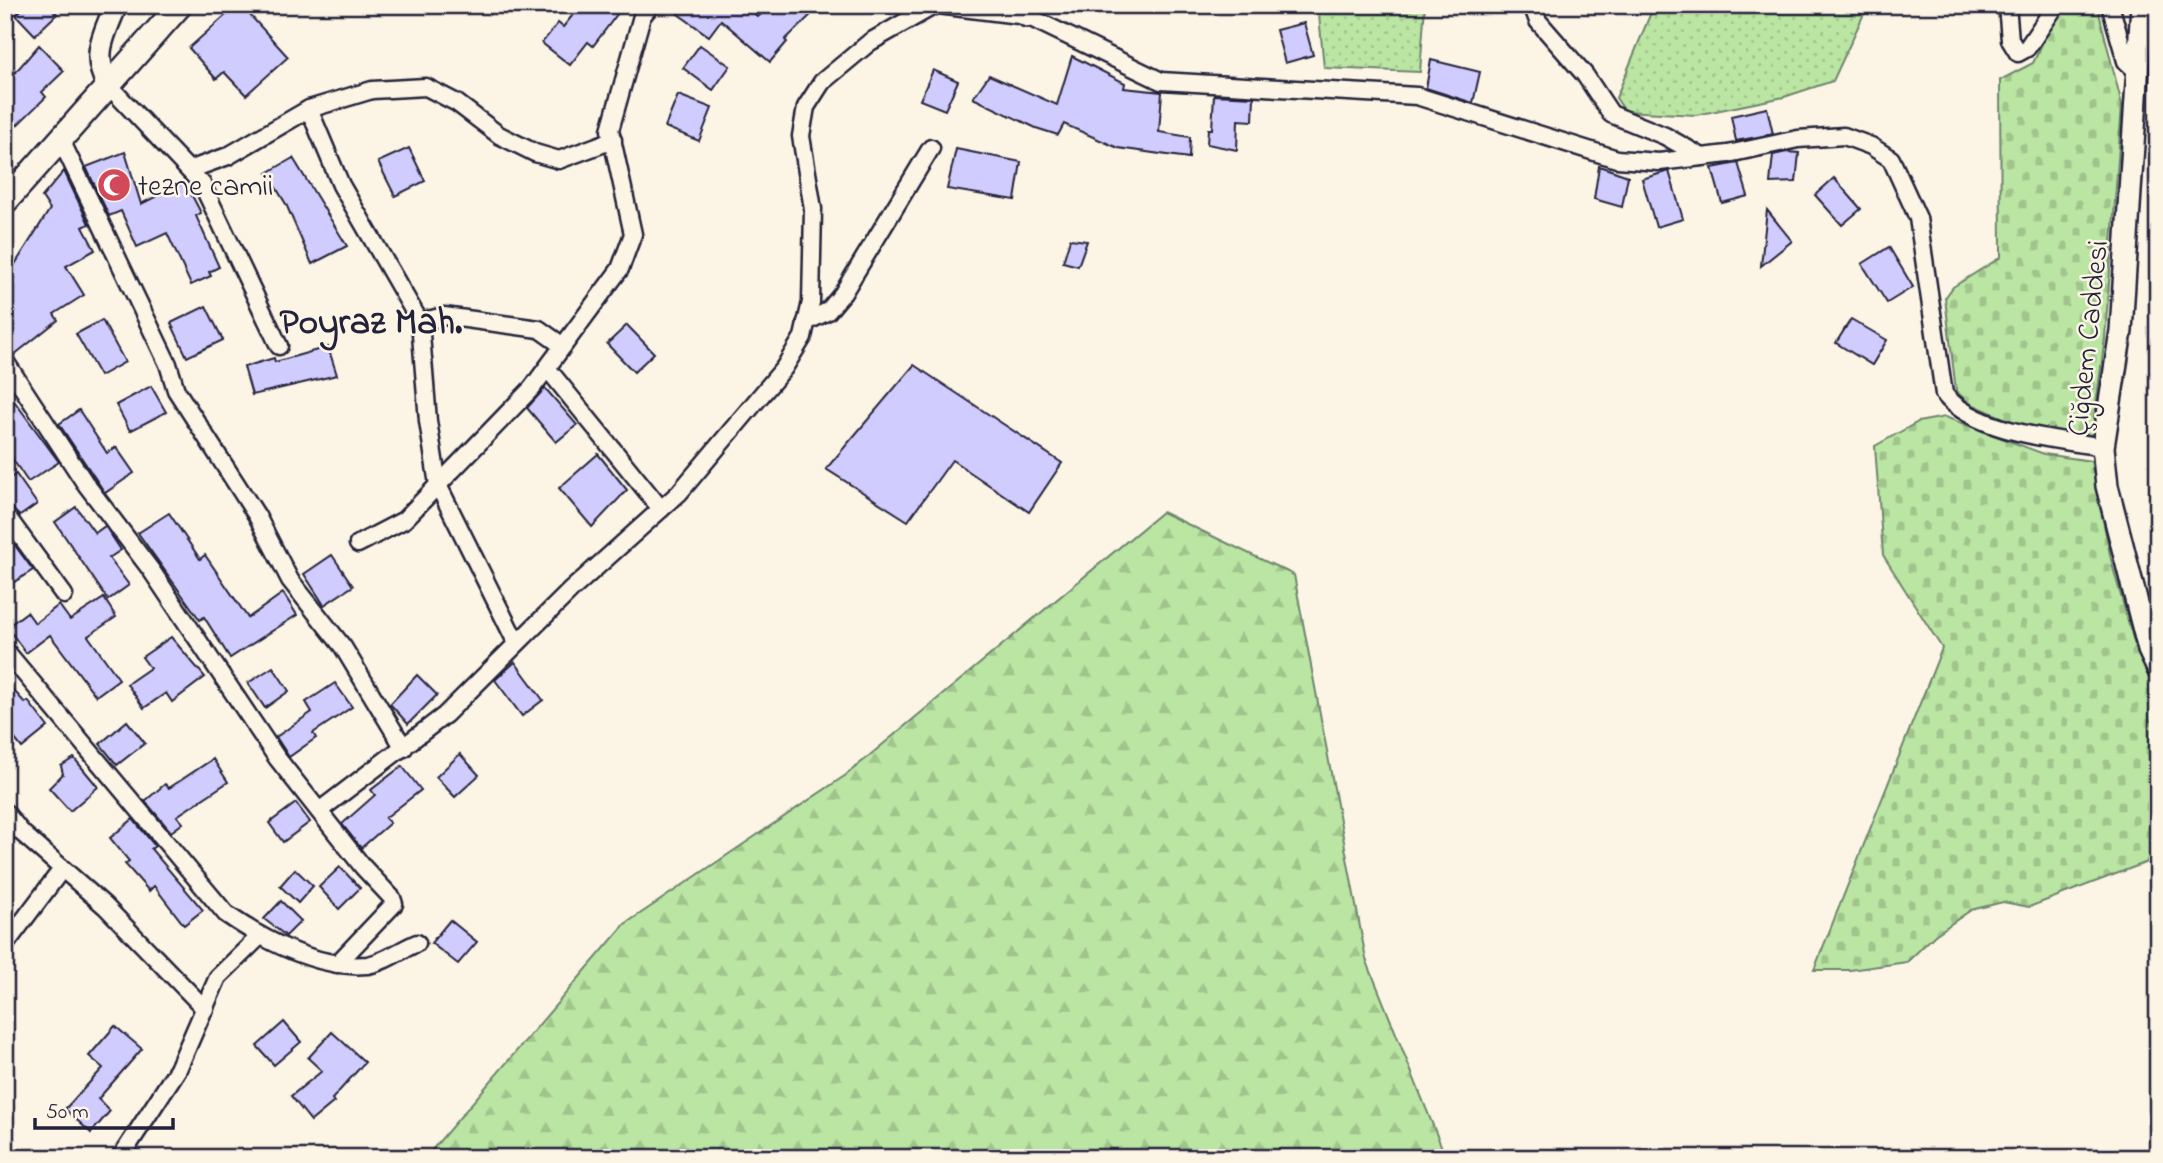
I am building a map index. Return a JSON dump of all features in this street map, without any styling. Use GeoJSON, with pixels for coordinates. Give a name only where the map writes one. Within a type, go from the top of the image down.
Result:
{"type":"FeatureCollection","features":[{"type":"Feature","properties":{"kind":"main road"},"geometry":{"type":"LineString","coordinates":[[5,201],[180,5]]}},
{"type":"Feature","properties":{"kind":"street"},"geometry":{"type":"LineString","coordinates":[[116,5],[100,45],[99,68],[108,85],[202,184],[279,346]]}},
{"type":"Feature","properties":{"kind":"street"},"geometry":{"type":"LineString","coordinates":[[358,544],[404,520],[532,388],[620,269],[633,234],[610,130],[642,16],[651,5]]}},
{"type":"Feature","properties":{"kind":"street"},"geometry":{"type":"LineString","coordinates":[[319,811],[444,715],[516,642],[679,493],[784,368],[803,337],[811,302],[813,209],[801,136],[806,107],[822,82],[870,42],[936,5],[1028,11],[1161,81],[1417,96],[1617,159],[1658,162],[1702,157],[1798,139],[1844,136],[1871,146],[1891,159],[1918,218],[1944,394],[1966,414],[2019,432],[2103,447]]}},
{"type":"Feature","properties":{"kind":"street"},"geometry":{"type":"LineString","coordinates":[[1532,5],[1538,21],[1585,75],[1611,114],[1665,136],[1702,157]]}},
{"type":"Feature","properties":{"kind":"street"},"geometry":{"type":"LineString","coordinates":[[2007,5],[2010,40],[2018,53],[2027,48],[2056,5]]}},
{"type":"Feature","properties":{"kind":"street"},"geometry":{"type":"LineString","coordinates":[[2110,5],[2126,61],[2139,73]]}},
{"type":"Feature","properties":{"kind":"street","name":"Çiğdem Caddesi"},"geometry":{"type":"LineString","coordinates":[[2142,5],[2121,331],[2103,447],[2107,486],[2149,650],[2158,670]]}},
{"type":"Feature","properties":{"kind":"street"},"geometry":{"type":"LineString","coordinates":[[189,170],[238,150],[309,109],[372,90],[426,87],[457,103],[499,135],[535,153],[559,160],[612,140]]}},
{"type":"Feature","properties":{"kind":"street"},"geometry":{"type":"LineString","coordinates":[[309,109],[341,185],[420,322],[428,421],[438,485],[516,642]]}},
{"type":"Feature","properties":{"kind":"street"},"geometry":{"type":"LineString","coordinates":[[60,138],[168,364],[176,390],[257,516],[290,580],[343,647],[404,748]]}},
{"type":"Feature","properties":{"kind":"street"},"geometry":{"type":"LineString","coordinates":[[806,322],[828,311],[843,293],[931,148]]}},
{"type":"Feature","properties":{"kind":"street"},"geometry":{"type":"LineString","coordinates":[[420,322],[444,316],[539,329],[563,346]]}},
{"type":"Feature","properties":{"kind":"street"},"geometry":{"type":"LineString","coordinates":[[5,361],[85,483],[151,570],[276,758],[363,867],[387,890],[394,904],[337,964]]}},
{"type":"Feature","properties":{"kind":"street"},"geometry":{"type":"LineString","coordinates":[[547,368],[661,509]]}},
{"type":"Feature","properties":{"kind":"street"},"geometry":{"type":"LineString","coordinates":[[5,514],[64,595]]}},
{"type":"Feature","properties":{"kind":"street"},"geometry":{"type":"LineString","coordinates":[[5,650],[226,914],[260,936],[337,964],[370,965],[417,943]]}},
{"type":"Feature","properties":{"kind":"street"},"geometry":{"type":"LineString","coordinates":[[5,812],[22,833],[105,906],[205,1009]]}},
{"type":"Feature","properties":{"kind":"street"},"geometry":{"type":"LineString","coordinates":[[5,945],[62,869]]}},
{"type":"Feature","properties":{"kind":"street"},"geometry":{"type":"LineString","coordinates":[[120,1158],[178,1069],[218,977],[260,936]]}},
{"type":"Feature","properties":{"kind":"green space"},"geometry":{"type":"Polygon","coordinates":[[[1306,5],[1425,5],[1420,72],[1324,68],[1319,15],[1306,5]]]}},
{"type":"Feature","properties":{"kind":"green space"},"geometry":{"type":"Polygon","coordinates":[[[1654,5],[1868,5],[1833,81],[1784,97],[1696,115],[1625,111],[1616,98],[1654,5]]]}},
{"type":"Feature","properties":{"kind":"green space"},"geometry":{"type":"Polygon","coordinates":[[[2066,5],[2097,5],[2122,105],[2105,338],[2092,435],[2029,429],[1969,403],[1956,391],[1945,298],[1953,287],[2001,257],[2000,80],[2033,63],[2053,21],[2066,5]]]}},
{"type":"Feature","properties":{"kind":"green space"},"geometry":{"type":"Polygon","coordinates":[[[1945,417],[2044,454],[2091,461],[2112,564],[2136,649],[2158,698],[2158,858],[2029,907],[2003,902],[1971,910],[1935,935],[1907,962],[1850,970],[1814,970],[1942,648],[1883,555],[1875,446],[1918,422],[1945,417]]]}},
{"type":"Feature","properties":{"kind":"green space"},"geometry":{"type":"Polygon","coordinates":[[[1162,512],[1294,575],[1366,959],[1446,1158],[425,1158],[625,924],[846,775],[1162,512]]]}},
{"type":"Feature","properties":{"kind":"building"},"geometry":{"type":"Polygon","coordinates":[[[26,5],[48,5],[57,14],[35,35],[16,15],[26,5]]]}},
{"type":"Feature","properties":{"kind":"building"},"geometry":{"type":"Polygon","coordinates":[[[237,5],[241,5],[288,57],[246,95],[224,72],[216,79],[189,48],[237,5]]]}},
{"type":"Feature","properties":{"kind":"building"},"geometry":{"type":"Polygon","coordinates":[[[581,5],[624,5],[593,46],[588,42],[570,65],[542,43],[558,23],[563,27],[581,5]]]}},
{"type":"Feature","properties":{"kind":"building"},"geometry":{"type":"Polygon","coordinates":[[[684,5],[745,5],[758,17],[771,5],[821,5],[785,40],[787,42],[770,62],[721,20],[709,36],[678,14],[684,5]]]}},
{"type":"Feature","properties":{"kind":"building"},"geometry":{"type":"Polygon","coordinates":[[[1304,23],[1313,55],[1285,63],[1276,30],[1304,23]]]}},
{"type":"Feature","properties":{"kind":"building"},"geometry":{"type":"Polygon","coordinates":[[[39,45],[64,71],[42,92],[46,97],[5,137],[5,84],[39,45]]]}},
{"type":"Feature","properties":{"kind":"building"},"geometry":{"type":"Polygon","coordinates":[[[700,45],[730,66],[713,90],[683,68],[700,45]]]}},
{"type":"Feature","properties":{"kind":"building"},"geometry":{"type":"Polygon","coordinates":[[[1072,56],[1125,83],[1124,88],[1162,92],[1159,132],[1190,137],[1189,158],[1118,148],[1064,124],[1058,135],[1036,128],[973,98],[989,75],[1057,105],[1072,56]]]}},
{"type":"Feature","properties":{"kind":"building"},"geometry":{"type":"Polygon","coordinates":[[[1431,60],[1480,72],[1473,103],[1426,88],[1431,60]]]}},
{"type":"Feature","properties":{"kind":"building"},"geometry":{"type":"Polygon","coordinates":[[[933,70],[958,81],[945,110],[920,100],[933,70]]]}},
{"type":"Feature","properties":{"kind":"building"},"geometry":{"type":"Polygon","coordinates":[[[678,95],[712,108],[699,141],[665,127],[678,95]]]}},
{"type":"Feature","properties":{"kind":"building"},"geometry":{"type":"Polygon","coordinates":[[[1214,95],[1254,97],[1253,121],[1238,120],[1237,150],[1207,144],[1208,129],[1212,129],[1214,95]]]}},
{"type":"Feature","properties":{"kind":"building"},"geometry":{"type":"Polygon","coordinates":[[[1767,108],[1773,134],[1736,141],[1731,116],[1767,108]]]}},
{"type":"Feature","properties":{"kind":"building"},"geometry":{"type":"Polygon","coordinates":[[[409,148],[425,181],[395,196],[378,162],[409,148]]]}},
{"type":"Feature","properties":{"kind":"building"},"geometry":{"type":"Polygon","coordinates":[[[956,149],[1021,162],[1015,200],[947,189],[956,149]]]}},
{"type":"Feature","properties":{"kind":"building"},"geometry":{"type":"Polygon","coordinates":[[[125,152],[141,204],[185,182],[201,213],[196,216],[219,267],[209,272],[211,276],[191,285],[167,233],[137,247],[121,211],[109,216],[86,167],[125,152]]]}},
{"type":"Feature","properties":{"kind":"building"},"geometry":{"type":"Polygon","coordinates":[[[1799,153],[1796,182],[1770,183],[1773,155],[1799,153]]]}},
{"type":"Feature","properties":{"kind":"building"},"geometry":{"type":"Polygon","coordinates":[[[293,158],[347,246],[312,264],[286,204],[267,173],[293,158]]]}},
{"type":"Feature","properties":{"kind":"building"},"geometry":{"type":"Polygon","coordinates":[[[1738,163],[1748,196],[1722,203],[1712,168],[1738,163]]]}},
{"type":"Feature","properties":{"kind":"building"},"geometry":{"type":"Polygon","coordinates":[[[1599,166],[1628,176],[1622,207],[1594,199],[1599,166]]]}},
{"type":"Feature","properties":{"kind":"building"},"geometry":{"type":"Polygon","coordinates":[[[64,171],[89,224],[83,227],[95,250],[66,266],[84,295],[54,314],[58,320],[14,355],[5,346],[5,280],[50,209],[42,197],[64,171]]]}},
{"type":"Feature","properties":{"kind":"building"},"geometry":{"type":"Polygon","coordinates":[[[1669,171],[1683,219],[1656,227],[1642,179],[1669,171]]]}},
{"type":"Feature","properties":{"kind":"building"},"geometry":{"type":"Polygon","coordinates":[[[1834,178],[1861,209],[1842,225],[1815,195],[1834,178]]]}},
{"type":"Feature","properties":{"kind":"building"},"geometry":{"type":"Polygon","coordinates":[[[1767,210],[1792,241],[1761,266],[1767,210]]]}},
{"type":"Feature","properties":{"kind":"building"},"geometry":{"type":"Polygon","coordinates":[[[1070,239],[1087,241],[1078,266],[1063,262],[1070,239]]]}},
{"type":"Feature","properties":{"kind":"building"},"geometry":{"type":"Polygon","coordinates":[[[1889,247],[1913,287],[1887,303],[1862,264],[1889,247]]]}},
{"type":"Feature","properties":{"kind":"building"},"geometry":{"type":"Polygon","coordinates":[[[206,306],[223,340],[187,357],[171,323],[206,306]]]}},
{"type":"Feature","properties":{"kind":"building"},"geometry":{"type":"Polygon","coordinates":[[[1851,319],[1887,340],[1872,365],[1836,343],[1851,319]]]}},
{"type":"Feature","properties":{"kind":"building"},"geometry":{"type":"Polygon","coordinates":[[[102,320],[125,362],[100,376],[76,334],[102,320]]]}},
{"type":"Feature","properties":{"kind":"building"},"geometry":{"type":"Polygon","coordinates":[[[627,325],[654,353],[634,372],[607,344],[627,325]]]}},
{"type":"Feature","properties":{"kind":"building"},"geometry":{"type":"Polygon","coordinates":[[[328,347],[337,375],[252,395],[244,367],[274,358],[275,362],[328,347]]]}},
{"type":"Feature","properties":{"kind":"building"},"geometry":{"type":"Polygon","coordinates":[[[914,365],[1062,463],[1029,512],[952,460],[908,521],[826,469],[914,365]]]}},
{"type":"Feature","properties":{"kind":"building"},"geometry":{"type":"Polygon","coordinates":[[[151,386],[166,412],[130,431],[116,405],[151,386]]]}},
{"type":"Feature","properties":{"kind":"building"},"geometry":{"type":"Polygon","coordinates":[[[545,388],[577,425],[556,442],[527,408],[545,388]]]}},
{"type":"Feature","properties":{"kind":"building"},"geometry":{"type":"Polygon","coordinates":[[[15,402],[59,462],[28,482],[5,448],[5,408],[15,402]]]}},
{"type":"Feature","properties":{"kind":"building"},"geometry":{"type":"Polygon","coordinates":[[[79,410],[107,453],[116,447],[134,473],[105,493],[59,424],[79,410]]]}},
{"type":"Feature","properties":{"kind":"building"},"geometry":{"type":"Polygon","coordinates":[[[598,454],[627,490],[592,527],[559,488],[598,454]]]}},
{"type":"Feature","properties":{"kind":"building"},"geometry":{"type":"Polygon","coordinates":[[[16,474],[37,504],[20,516],[5,504],[5,482],[16,474]]]}},
{"type":"Feature","properties":{"kind":"building"},"geometry":{"type":"Polygon","coordinates":[[[76,507],[95,533],[105,526],[121,550],[109,558],[129,585],[108,600],[55,522],[76,507]]]}},
{"type":"Feature","properties":{"kind":"building"},"geometry":{"type":"Polygon","coordinates":[[[169,513],[200,559],[205,555],[248,618],[283,593],[297,615],[230,658],[204,617],[200,620],[138,533],[169,513]]]}},
{"type":"Feature","properties":{"kind":"building"},"geometry":{"type":"Polygon","coordinates":[[[5,532],[33,570],[5,588],[5,532]]]}},
{"type":"Feature","properties":{"kind":"building"},"geometry":{"type":"Polygon","coordinates":[[[332,555],[353,586],[324,605],[304,574],[332,555]]]}},
{"type":"Feature","properties":{"kind":"building"},"geometry":{"type":"Polygon","coordinates":[[[104,598],[116,617],[88,636],[119,679],[96,696],[50,635],[26,653],[7,627],[27,612],[35,623],[59,605],[70,620],[104,598]]]}},
{"type":"Feature","properties":{"kind":"building"},"geometry":{"type":"Polygon","coordinates":[[[171,637],[205,677],[172,702],[166,693],[144,708],[127,684],[150,668],[142,657],[171,637]]]}},
{"type":"Feature","properties":{"kind":"building"},"geometry":{"type":"Polygon","coordinates":[[[515,662],[543,700],[522,716],[495,680],[515,662]]]}},
{"type":"Feature","properties":{"kind":"building"},"geometry":{"type":"Polygon","coordinates":[[[273,667],[289,691],[265,708],[248,683],[273,667]]]}},
{"type":"Feature","properties":{"kind":"building"},"geometry":{"type":"Polygon","coordinates":[[[417,675],[437,695],[408,724],[390,704],[417,675]]]}},
{"type":"Feature","properties":{"kind":"building"},"geometry":{"type":"Polygon","coordinates":[[[5,681],[25,703],[28,701],[48,727],[22,748],[5,727],[5,681]]]}},
{"type":"Feature","properties":{"kind":"building"},"geometry":{"type":"Polygon","coordinates":[[[335,683],[352,707],[313,733],[316,738],[289,757],[276,737],[312,712],[306,702],[335,683]]]}},
{"type":"Feature","properties":{"kind":"building"},"geometry":{"type":"Polygon","coordinates":[[[127,721],[145,743],[117,765],[100,744],[127,721]]]}},
{"type":"Feature","properties":{"kind":"building"},"geometry":{"type":"Polygon","coordinates":[[[460,754],[479,775],[455,797],[436,777],[460,754]]]}},
{"type":"Feature","properties":{"kind":"building"},"geometry":{"type":"Polygon","coordinates":[[[74,758],[98,787],[70,811],[49,788],[63,774],[61,766],[74,758]]]}},
{"type":"Feature","properties":{"kind":"building"},"geometry":{"type":"Polygon","coordinates":[[[213,759],[228,782],[177,816],[183,823],[171,832],[145,801],[165,784],[169,788],[213,759]]]}},
{"type":"Feature","properties":{"kind":"building"},"geometry":{"type":"Polygon","coordinates":[[[402,766],[421,790],[385,818],[390,823],[361,848],[342,824],[375,795],[371,790],[402,766]]]}},
{"type":"Feature","properties":{"kind":"building"},"geometry":{"type":"Polygon","coordinates":[[[296,803],[310,822],[283,842],[269,823],[296,803]]]}},
{"type":"Feature","properties":{"kind":"building"},"geometry":{"type":"Polygon","coordinates":[[[133,819],[155,846],[151,849],[203,910],[184,925],[154,886],[149,891],[125,864],[129,861],[110,838],[133,819]]]}},
{"type":"Feature","properties":{"kind":"building"},"geometry":{"type":"Polygon","coordinates":[[[340,867],[360,888],[339,909],[319,887],[340,867]]]}},
{"type":"Feature","properties":{"kind":"building"},"geometry":{"type":"Polygon","coordinates":[[[295,869],[313,886],[298,903],[280,886],[295,869]]]}},
{"type":"Feature","properties":{"kind":"building"},"geometry":{"type":"Polygon","coordinates":[[[281,901],[301,921],[286,936],[264,919],[281,901]]]}},
{"type":"Feature","properties":{"kind":"building"},"geometry":{"type":"Polygon","coordinates":[[[450,920],[477,942],[458,964],[431,943],[450,920]]]}},
{"type":"Feature","properties":{"kind":"building"},"geometry":{"type":"Polygon","coordinates":[[[284,1022],[301,1042],[274,1065],[257,1046],[284,1022]]]}},
{"type":"Feature","properties":{"kind":"building"},"geometry":{"type":"Polygon","coordinates":[[[115,1026],[142,1049],[98,1099],[110,1111],[91,1133],[65,1109],[103,1068],[89,1056],[115,1026]]]}},
{"type":"Feature","properties":{"kind":"building"},"geometry":{"type":"Polygon","coordinates":[[[332,1032],[365,1062],[332,1099],[334,1102],[311,1121],[291,1096],[322,1071],[308,1058],[332,1032]]]}},
{"type":"Feature","properties":{"kind":"place","name":"tezne camii"},"geometry":{"type":"Point","coordinates":[114,185]}},
{"type":"Feature","properties":{"kind":"district","name":"Poyraz Mah."},"geometry":{"type":"Point","coordinates":[371,320]}}]}
